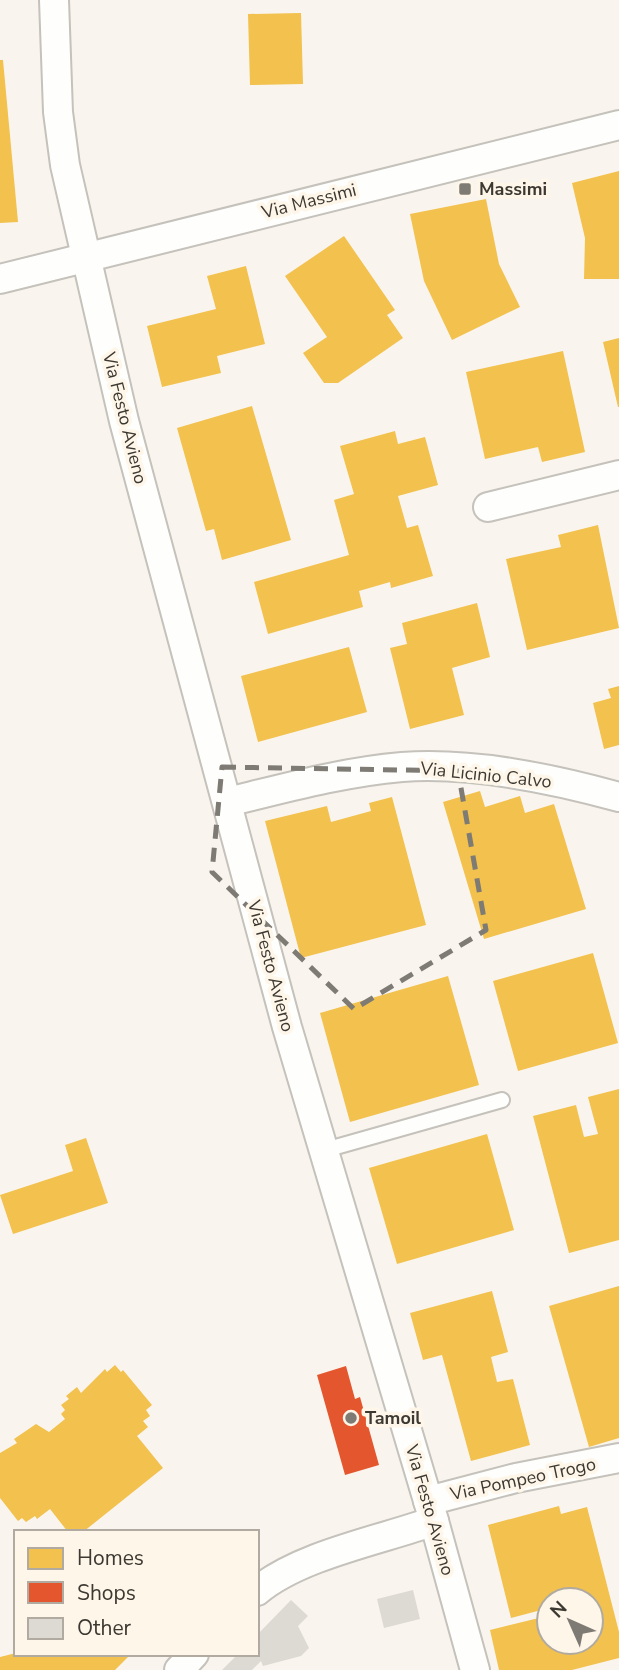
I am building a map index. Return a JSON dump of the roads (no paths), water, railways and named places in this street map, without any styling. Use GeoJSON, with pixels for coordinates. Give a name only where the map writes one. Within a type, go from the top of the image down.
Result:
{"type":"FeatureCollection","features":[{"type":"Feature","properties":{"kind":"street","name":"Via Festo Avieno"},"geometry":{"type":"LineString","coordinates":[[54,0],[60,125],[69,191],[124,421],[287,1027],[431,1511],[475,1670]]}},
{"type":"Feature","properties":{"kind":"street","name":"Via Massimi"},"geometry":{"type":"LineString","coordinates":[[0,279],[619,125]]}},
{"type":"Feature","properties":{"kind":"street"},"geometry":{"type":"LineString","coordinates":[[488,507],[619,475]]}},
{"type":"Feature","properties":{"kind":"street","name":"Via Licinio Calvo"},"geometry":{"type":"LineString","coordinates":[[228,802],[323,779],[418,766],[539,778],[619,797]]}},
{"type":"Feature","properties":{"kind":"street","name":"Via Pompeo Trogo"},"geometry":{"type":"LineString","coordinates":[[259,1590],[277,1576],[300,1565],[516,1478],[619,1458]]}},
{"type":"Feature","properties":{"kind":"street"},"geometry":{"type":"LineString","coordinates":[[179,1670],[192,1656]]}},
{"type":"Feature","properties":{"kind":"lane"},"geometry":{"type":"LineString","coordinates":[[325,1150],[502,1100]]}},
{"type":"Feature","properties":{"kind":"place","name":"Massimi"},"geometry":{"type":"Point","coordinates":[465,189]}},
{"type":"Feature","properties":{"kind":"place","name":"Tamoil"},"geometry":{"type":"Point","coordinates":[351,1418]}}]}
